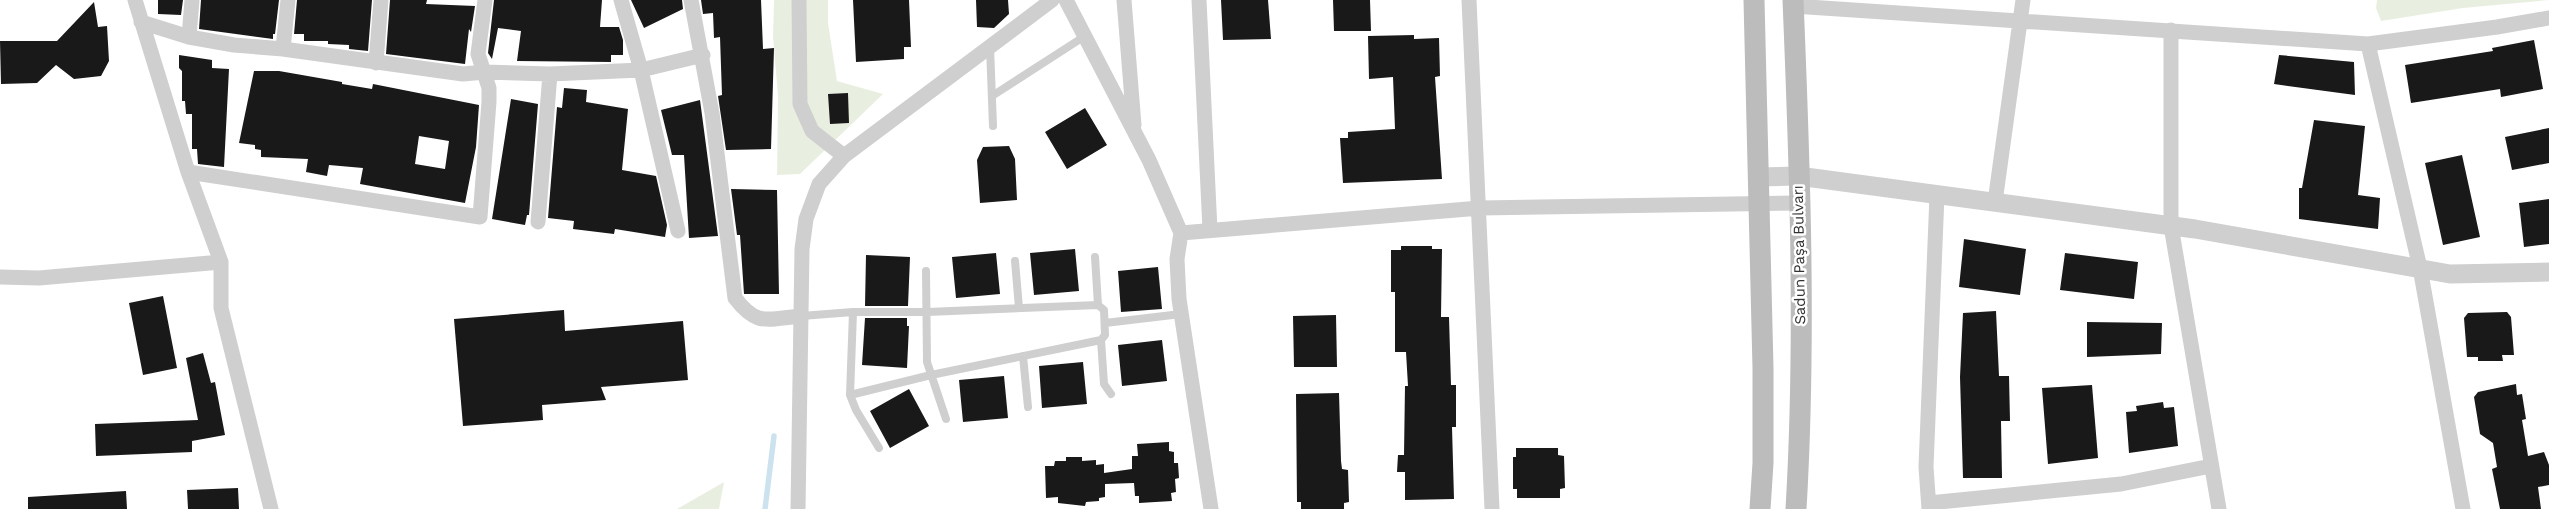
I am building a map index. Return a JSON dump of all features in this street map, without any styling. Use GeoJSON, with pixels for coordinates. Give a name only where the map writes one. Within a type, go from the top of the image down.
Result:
{"type":"FeatureCollection","features":[{"type":"Feature","properties":{"kind":"main road"},"geometry":{"type":"LineString","coordinates":[[1754,0],[1762,368],[1763,462],[1760,509]]}},
{"type":"Feature","properties":{"kind":"main road","name":"Sadun Paşa Bulvarı"},"geometry":{"type":"LineString","coordinates":[[1793,3],[1800,202],[1801,423],[1796,509]]}},
{"type":"Feature","properties":{"kind":"street"},"geometry":{"type":"LineString","coordinates":[[135,0],[188,172],[220,262],[221,308],[271,509]]}},
{"type":"Feature","properties":{"kind":"street"},"geometry":{"type":"LineString","coordinates":[[189,37],[192,0]]}},
{"type":"Feature","properties":{"kind":"street"},"geometry":{"type":"LineString","coordinates":[[284,49],[288,0]]}},
{"type":"Feature","properties":{"kind":"street"},"geometry":{"type":"LineString","coordinates":[[376,63],[381,0]]}},
{"type":"Feature","properties":{"kind":"street"},"geometry":{"type":"LineString","coordinates":[[188,172],[480,217],[489,102],[489,88],[478,54],[485,0]]}},
{"type":"Feature","properties":{"kind":"street"},"geometry":{"type":"LineString","coordinates":[[621,0],[641,70],[678,230]]}},
{"type":"Feature","properties":{"kind":"street"},"geometry":{"type":"LineString","coordinates":[[691,0],[712,112],[735,298],[746,313],[761,320],[801,316]]}},
{"type":"Feature","properties":{"kind":"street"},"geometry":{"type":"LineString","coordinates":[[799,0],[800,104],[812,130],[844,156]]}},
{"type":"Feature","properties":{"kind":"street"},"geometry":{"type":"LineString","coordinates":[[798,509],[802,249],[806,219],[819,184],[844,156],[1052,0]]}},
{"type":"Feature","properties":{"kind":"street"},"geometry":{"type":"LineString","coordinates":[[1066,0],[1135,132],[1181,232],[1177,259],[1181,314],[1211,509]]}},
{"type":"Feature","properties":{"kind":"street"},"geometry":{"type":"LineString","coordinates":[[1124,0],[1135,132]]}},
{"type":"Feature","properties":{"kind":"street"},"geometry":{"type":"LineString","coordinates":[[1200,0],[1210,230]]}},
{"type":"Feature","properties":{"kind":"street"},"geometry":{"type":"LineString","coordinates":[[1468,0],[1480,208],[1492,509]]}},
{"type":"Feature","properties":{"kind":"street"},"geometry":{"type":"LineString","coordinates":[[1995,202],[2023,0]]}},
{"type":"Feature","properties":{"kind":"street"},"geometry":{"type":"LineString","coordinates":[[1793,3],[2368,44],[2497,28],[2549,18]]}},
{"type":"Feature","properties":{"kind":"street"},"geometry":{"type":"LineString","coordinates":[[141,22],[189,37],[234,45],[284,49],[463,74],[485,72],[550,74],[641,70],[702,55]]}},
{"type":"Feature","properties":{"kind":"street"},"geometry":{"type":"LineString","coordinates":[[2171,30],[2171,226],[2219,509]]}},
{"type":"Feature","properties":{"kind":"street"},"geometry":{"type":"LineString","coordinates":[[2368,44],[2420,268],[2464,509]]}},
{"type":"Feature","properties":{"kind":"street"},"geometry":{"type":"LineString","coordinates":[[538,222],[550,74]]}},
{"type":"Feature","properties":{"kind":"street"},"geometry":{"type":"LineString","coordinates":[[1758,177],[1798,176],[2171,226],[2450,274],[2549,272]]}},
{"type":"Feature","properties":{"kind":"street"},"geometry":{"type":"LineString","coordinates":[[1937,195],[1926,468],[1929,506],[2122,484],[2211,466]]}},
{"type":"Feature","properties":{"kind":"street"},"geometry":{"type":"LineString","coordinates":[[1181,232],[1480,208],[1800,202]]}},
{"type":"Feature","properties":{"kind":"street"},"geometry":{"type":"LineString","coordinates":[[0,277],[39,278],[220,262]]}},
{"type":"Feature","properties":{"kind":"lane"},"geometry":{"type":"LineString","coordinates":[[992,96],[1085,36]]}},
{"type":"Feature","properties":{"kind":"lane"},"geometry":{"type":"LineString","coordinates":[[990,47],[993,126]]}},
{"type":"Feature","properties":{"kind":"lane"},"geometry":{"type":"LineString","coordinates":[[1095,257],[1098,305]]}},
{"type":"Feature","properties":{"kind":"lane"},"geometry":{"type":"LineString","coordinates":[[1015,262],[1019,308]]}},
{"type":"Feature","properties":{"kind":"lane"},"geometry":{"type":"LineString","coordinates":[[926,271],[927,362],[946,419]]}},
{"type":"Feature","properties":{"kind":"lane"},"geometry":{"type":"LineString","coordinates":[[801,316],[852,312],[927,312],[1098,305],[1104,310],[1105,335],[1101,340],[931,375],[850,395]]}},
{"type":"Feature","properties":{"kind":"lane"},"geometry":{"type":"LineString","coordinates":[[852,312],[850,395],[856,410],[879,448]]}},
{"type":"Feature","properties":{"kind":"lane"},"geometry":{"type":"LineString","coordinates":[[1105,323],[1181,314]]}},
{"type":"Feature","properties":{"kind":"lane"},"geometry":{"type":"LineString","coordinates":[[1101,340],[1104,384],[1111,394]]}},
{"type":"Feature","properties":{"kind":"lane"},"geometry":{"type":"LineString","coordinates":[[1023,356],[1028,407]]}},
{"type":"Feature","properties":{"kind":"green space"},"geometry":{"type":"Polygon","coordinates":[[[774,0],[828,0],[828,23],[837,81],[883,94],[800,174],[777,175],[778,96],[773,36],[774,0]]]}},
{"type":"Feature","properties":{"kind":"green space"},"geometry":{"type":"Polygon","coordinates":[[[2377,0],[2549,0],[2463,8],[2381,21],[2376,8],[2377,0]]]}},
{"type":"Feature","properties":{"kind":"green space"},"geometry":{"type":"Polygon","coordinates":[[[724,482],[719,509],[677,509],[724,482]]]}},
{"type":"Feature","properties":{"kind":"building"},"geometry":{"type":"Polygon","coordinates":[[[158,0],[183,0],[181,15],[158,14],[158,0]]]}},
{"type":"Feature","properties":{"kind":"building"},"geometry":{"type":"Polygon","coordinates":[[[201,0],[279,0],[273,39],[199,29],[201,0]]]}},
{"type":"Feature","properties":{"kind":"building"},"geometry":{"type":"Polygon","coordinates":[[[297,0],[372,0],[368,51],[349,49],[349,45],[328,44],[328,41],[304,41],[304,34],[294,34],[297,0]]]}},
{"type":"Feature","properties":{"kind":"building"},"geometry":{"type":"Polygon","coordinates":[[[390,0],[427,0],[426,4],[475,6],[471,32],[469,29],[465,64],[386,54],[390,0]]]}},
{"type":"Feature","properties":{"kind":"building"},"geometry":{"type":"Polygon","coordinates":[[[494,0],[602,0],[600,27],[619,27],[623,40],[623,55],[611,55],[611,62],[517,61],[521,31],[498,28],[492,59],[488,53],[494,0]]]}},
{"type":"Feature","properties":{"kind":"building"},"geometry":{"type":"Polygon","coordinates":[[[631,0],[682,0],[683,9],[644,28],[631,0]]]}},
{"type":"Feature","properties":{"kind":"building"},"geometry":{"type":"Polygon","coordinates":[[[701,0],[761,0],[763,49],[774,48],[771,149],[726,150],[718,96],[722,95],[720,37],[714,38],[713,13],[703,14],[701,0]]]}},
{"type":"Feature","properties":{"kind":"building"},"geometry":{"type":"Polygon","coordinates":[[[853,0],[909,0],[911,47],[904,47],[904,59],[856,62],[853,0]]]}},
{"type":"Feature","properties":{"kind":"building"},"geometry":{"type":"Polygon","coordinates":[[[976,0],[1008,0],[1009,14],[994,28],[977,27],[976,0]]]}},
{"type":"Feature","properties":{"kind":"building"},"geometry":{"type":"Polygon","coordinates":[[[1221,0],[1268,0],[1271,39],[1223,40],[1221,0]]]}},
{"type":"Feature","properties":{"kind":"building"},"geometry":{"type":"Polygon","coordinates":[[[1333,0],[1370,0],[1371,31],[1334,31],[1333,0]]]}},
{"type":"Feature","properties":{"kind":"building"},"geometry":{"type":"Polygon","coordinates":[[[94,2],[98,27],[107,26],[109,61],[101,76],[74,79],[56,65],[37,83],[1,84],[0,41],[57,41],[94,2]]]}},
{"type":"Feature","properties":{"kind":"building"},"geometry":{"type":"Polygon","coordinates":[[[1414,35],[1414,39],[1439,38],[1440,76],[1435,77],[1442,179],[1343,183],[1340,138],[1348,138],[1348,132],[1395,129],[1393,77],[1369,79],[1368,36],[1414,35]]]}},
{"type":"Feature","properties":{"kind":"building"},"geometry":{"type":"Polygon","coordinates":[[[2534,40],[2543,89],[2501,97],[2500,89],[2411,103],[2405,65],[2493,51],[2492,48],[2534,40]]]}},
{"type":"Feature","properties":{"kind":"building"},"geometry":{"type":"Polygon","coordinates":[[[179,55],[212,60],[212,68],[229,69],[224,167],[198,164],[197,149],[192,149],[192,114],[186,114],[185,101],[182,101],[182,71],[179,68],[179,55]]]}},
{"type":"Feature","properties":{"kind":"building"},"geometry":{"type":"Polygon","coordinates":[[[2279,55],[2354,62],[2355,95],[2274,84],[2279,55]]]}},
{"type":"Feature","properties":{"kind":"building"},"geometry":{"type":"Polygon","coordinates":[[[254,71],[279,71],[372,89],[373,84],[479,105],[476,147],[465,203],[360,184],[363,168],[329,165],[327,176],[306,172],[308,159],[261,157],[261,150],[255,149],[255,145],[239,143],[254,71]],[[419,136],[415,164],[445,169],[449,141],[419,136]]]}},
{"type":"Feature","properties":{"kind":"building"},"geometry":{"type":"Polygon","coordinates":[[[564,88],[587,90],[586,102],[628,109],[622,170],[656,176],[667,225],[665,237],[615,229],[614,234],[573,229],[574,221],[548,218],[557,107],[562,108],[564,88]]]}},
{"type":"Feature","properties":{"kind":"building"},"geometry":{"type":"Polygon","coordinates":[[[848,93],[849,123],[830,124],[828,94],[848,93]]]}},
{"type":"Feature","properties":{"kind":"building"},"geometry":{"type":"Polygon","coordinates":[[[511,99],[538,104],[529,215],[527,215],[525,225],[492,219],[511,99]]]}},
{"type":"Feature","properties":{"kind":"building"},"geometry":{"type":"Polygon","coordinates":[[[700,100],[718,236],[689,238],[684,155],[672,155],[661,110],[700,100]]]}},
{"type":"Feature","properties":{"kind":"building"},"geometry":{"type":"Polygon","coordinates":[[[1085,108],[1107,145],[1067,169],[1045,132],[1085,108]]]}},
{"type":"Feature","properties":{"kind":"building"},"geometry":{"type":"Polygon","coordinates":[[[2314,120],[2365,126],[2358,195],[2380,198],[2378,229],[2299,219],[2299,188],[2302,188],[2314,120]]]}},
{"type":"Feature","properties":{"kind":"building"},"geometry":{"type":"Polygon","coordinates":[[[2549,128],[2549,163],[2512,170],[2505,137],[2549,128]]]}},
{"type":"Feature","properties":{"kind":"building"},"geometry":{"type":"Polygon","coordinates":[[[1009,146],[1015,159],[1017,200],[980,203],[977,160],[983,147],[1009,146]]]}},
{"type":"Feature","properties":{"kind":"building"},"geometry":{"type":"Polygon","coordinates":[[[2462,155],[2480,237],[2443,245],[2425,163],[2462,155]]]}},
{"type":"Feature","properties":{"kind":"building"},"geometry":{"type":"Polygon","coordinates":[[[731,189],[777,190],[779,294],[744,294],[740,235],[737,235],[731,189]]]}},
{"type":"Feature","properties":{"kind":"building"},"geometry":{"type":"Polygon","coordinates":[[[2549,199],[2549,244],[2524,247],[2519,203],[2549,199]]]}},
{"type":"Feature","properties":{"kind":"building"},"geometry":{"type":"Polygon","coordinates":[[[1964,239],[2026,249],[2020,295],[1959,287],[1964,239]]]}},
{"type":"Feature","properties":{"kind":"building"},"geometry":{"type":"Polygon","coordinates":[[[1401,246],[1432,246],[1432,249],[1442,249],[1441,317],[1449,317],[1451,385],[1456,385],[1456,427],[1452,427],[1454,499],[1405,500],[1405,472],[1397,472],[1398,455],[1404,455],[1405,386],[1408,386],[1406,352],[1395,352],[1395,292],[1391,292],[1391,250],[1401,250],[1401,246]]]}},
{"type":"Feature","properties":{"kind":"building"},"geometry":{"type":"Polygon","coordinates":[[[1075,249],[1079,291],[1034,295],[1030,253],[1075,249]]]}},
{"type":"Feature","properties":{"kind":"building"},"geometry":{"type":"Polygon","coordinates":[[[996,253],[1000,294],[956,298],[952,257],[996,253]]]}},
{"type":"Feature","properties":{"kind":"building"},"geometry":{"type":"Polygon","coordinates":[[[2065,253],[2138,262],[2134,299],[2060,290],[2065,253]]]}},
{"type":"Feature","properties":{"kind":"building"},"geometry":{"type":"Polygon","coordinates":[[[866,255],[910,257],[908,306],[865,306],[866,255]]]}},
{"type":"Feature","properties":{"kind":"building"},"geometry":{"type":"Polygon","coordinates":[[[1158,267],[1162,309],[1121,312],[1118,271],[1158,267]]]}},
{"type":"Feature","properties":{"kind":"building"},"geometry":{"type":"Polygon","coordinates":[[[163,296],[177,368],[143,375],[129,303],[163,296]]]}},
{"type":"Feature","properties":{"kind":"building"},"geometry":{"type":"Polygon","coordinates":[[[564,310],[565,331],[683,321],[688,380],[601,387],[606,400],[542,405],[543,420],[463,426],[454,319],[564,310]]]}},
{"type":"Feature","properties":{"kind":"building"},"geometry":{"type":"Polygon","coordinates":[[[1996,311],[1999,376],[2009,376],[2010,421],[2001,421],[2002,478],[1963,478],[1960,377],[1963,313],[1996,311]]]}},
{"type":"Feature","properties":{"kind":"building"},"geometry":{"type":"Polygon","coordinates":[[[2507,312],[2511,317],[2514,355],[2502,355],[2503,361],[2478,361],[2478,357],[2467,357],[2464,318],[2468,313],[2507,312]]]}},
{"type":"Feature","properties":{"kind":"building"},"geometry":{"type":"Polygon","coordinates":[[[1336,315],[1337,367],[1294,367],[1293,316],[1336,315]]]}},
{"type":"Feature","properties":{"kind":"building"},"geometry":{"type":"Polygon","coordinates":[[[865,318],[907,318],[907,326],[909,326],[907,368],[862,365],[865,318]]]}},
{"type":"Feature","properties":{"kind":"building"},"geometry":{"type":"Polygon","coordinates":[[[2087,322],[2162,323],[2161,354],[2087,357],[2087,322]]]}},
{"type":"Feature","properties":{"kind":"building"},"geometry":{"type":"Polygon","coordinates":[[[1162,340],[1167,381],[1122,386],[1118,345],[1162,340]]]}},
{"type":"Feature","properties":{"kind":"building"},"geometry":{"type":"Polygon","coordinates":[[[203,353],[211,383],[215,382],[225,435],[192,441],[192,452],[96,456],[95,424],[198,420],[186,358],[203,353]]]}},
{"type":"Feature","properties":{"kind":"building"},"geometry":{"type":"Polygon","coordinates":[[[1083,362],[1087,404],[1042,408],[1039,366],[1083,362]]]}},
{"type":"Feature","properties":{"kind":"building"},"geometry":{"type":"Polygon","coordinates":[[[1004,376],[1008,418],[963,422],[959,380],[1004,376]]]}},
{"type":"Feature","properties":{"kind":"building"},"geometry":{"type":"Polygon","coordinates":[[[2516,384],[2517,395],[2522,394],[2526,419],[2522,420],[2528,456],[2544,452],[2549,465],[2549,485],[2538,487],[2541,509],[2500,509],[2492,469],[2497,467],[2493,443],[2480,434],[2474,397],[2478,392],[2516,384]]]}},
{"type":"Feature","properties":{"kind":"building"},"geometry":{"type":"Polygon","coordinates":[[[2092,385],[2098,458],[2048,464],[2042,388],[2092,385]]]}},
{"type":"Feature","properties":{"kind":"building"},"geometry":{"type":"Polygon","coordinates":[[[909,389],[929,426],[890,448],[870,411],[909,389]]]}},
{"type":"Feature","properties":{"kind":"building"},"geometry":{"type":"Polygon","coordinates":[[[1339,393],[1341,461],[1342,469],[1348,470],[1349,502],[1344,503],[1344,509],[1301,509],[1301,502],[1297,502],[1296,394],[1339,393]]]}},
{"type":"Feature","properties":{"kind":"building"},"geometry":{"type":"Polygon","coordinates":[[[2163,402],[2164,408],[2174,407],[2178,446],[2129,453],[2126,412],[2137,411],[2136,406],[2163,402]]]}},
{"type":"Feature","properties":{"kind":"building"},"geometry":{"type":"Polygon","coordinates":[[[1169,442],[1169,451],[1174,452],[1174,463],[1178,463],[1179,478],[1175,479],[1176,492],[1171,493],[1172,501],[1139,503],[1139,496],[1135,496],[1134,483],[1105,484],[1105,497],[1099,498],[1099,501],[1086,502],[1085,506],[1058,503],[1058,497],[1046,498],[1045,466],[1054,466],[1055,461],[1066,461],[1066,457],[1082,457],[1082,461],[1096,460],[1096,465],[1104,464],[1104,473],[1132,469],[1132,456],[1138,456],[1137,444],[1169,442]]]}},
{"type":"Feature","properties":{"kind":"building"},"geometry":{"type":"Polygon","coordinates":[[[1516,448],[1558,448],[1558,455],[1564,456],[1565,488],[1560,489],[1560,498],[1517,498],[1517,489],[1513,489],[1513,457],[1516,457],[1516,448]]]}},
{"type":"Feature","properties":{"kind":"building"},"geometry":{"type":"Polygon","coordinates":[[[238,488],[239,509],[188,509],[187,490],[238,488]]]}},
{"type":"Feature","properties":{"kind":"building"},"geometry":{"type":"Polygon","coordinates":[[[126,491],[127,509],[28,509],[28,497],[126,491]]]}},
{"type":"Feature","properties":{"kind":"waterway"},"geometry":{"type":"LineString","coordinates":[[765,509],[774,436]]}}]}
